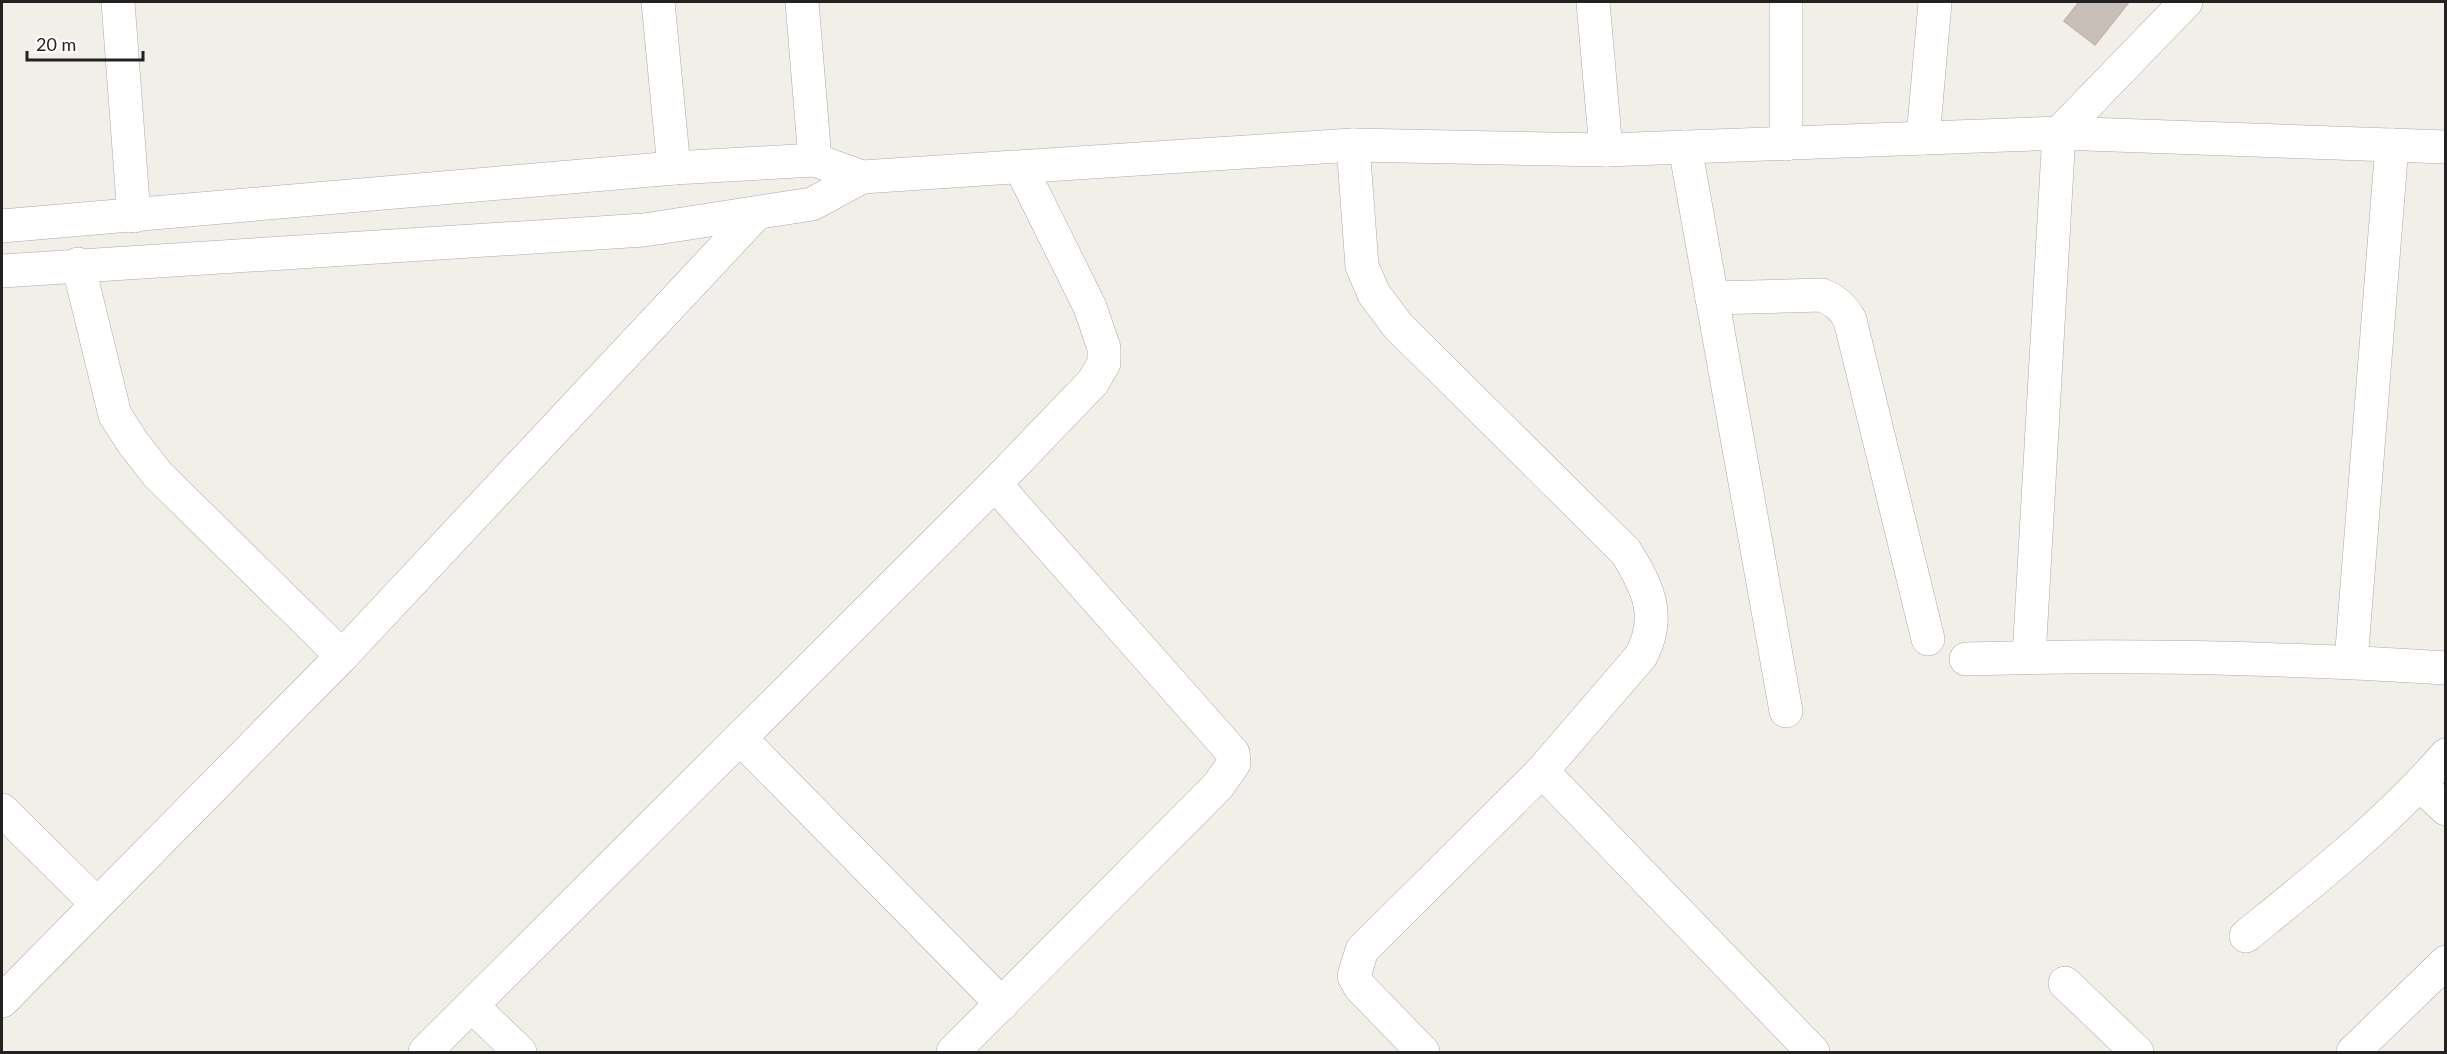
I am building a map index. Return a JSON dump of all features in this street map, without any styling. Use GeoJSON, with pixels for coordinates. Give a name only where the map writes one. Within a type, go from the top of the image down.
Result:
{"type":"FeatureCollection","features":[{"type":"Feature","properties":{"kind":"street"},"geometry":{"type":"LineString","coordinates":[[118,2],[134,216]]}},
{"type":"Feature","properties":{"kind":"street"},"geometry":{"type":"LineString","coordinates":[[658,2],[674,168]]}},
{"type":"Feature","properties":{"kind":"street"},"geometry":{"type":"LineString","coordinates":[[802,2],[815,160]]}},
{"type":"Feature","properties":{"kind":"street"},"geometry":{"type":"LineString","coordinates":[[1593,2],[1606,150]]}},
{"type":"Feature","properties":{"kind":"street"},"geometry":{"type":"LineString","coordinates":[[1786,2],[1786,144]]}},
{"type":"Feature","properties":{"kind":"street"},"geometry":{"type":"LineString","coordinates":[[1923,138],[1935,2]]}},
{"type":"Feature","properties":{"kind":"street"},"geometry":{"type":"LineString","coordinates":[[2029,657],[2059,133],[2186,2]]}},
{"type":"Feature","properties":{"kind":"street"},"geometry":{"type":"LineString","coordinates":[[2,226],[674,168],[815,160],[862,177],[1353,145],[1606,150],[2059,133],[2445,147]]}},
{"type":"Feature","properties":{"kind":"street"},"geometry":{"type":"LineString","coordinates":[[1353,145],[1362,266],[1374,294],[1398,326],[1626,552],[1646,585],[1652,619],[1650,639],[1641,657],[1542,771],[1362,950],[1354,976],[1360,987],[1423,1053]]}},
{"type":"Feature","properties":{"kind":"street"},"geometry":{"type":"LineString","coordinates":[[2351,662],[2392,145]]}},
{"type":"Feature","properties":{"kind":"street"},"geometry":{"type":"LineString","coordinates":[[1685,147],[1786,711]]}},
{"type":"Feature","properties":{"kind":"street"},"geometry":{"type":"LineString","coordinates":[[425,1053],[995,484],[1093,382],[1104,363],[1104,348],[1090,307],[1021,168]]}},
{"type":"Feature","properties":{"kind":"street"},"geometry":{"type":"LineString","coordinates":[[2,271],[78,264],[644,230],[812,204],[862,177]]}},
{"type":"Feature","properties":{"kind":"street"},"geometry":{"type":"LineString","coordinates":[[2,1001],[342,656],[756,214]]}},
{"type":"Feature","properties":{"kind":"street"},"geometry":{"type":"LineString","coordinates":[[78,264],[115,415],[133,443],[158,475],[342,656]]}},
{"type":"Feature","properties":{"kind":"street"},"geometry":{"type":"LineString","coordinates":[[1712,298],[1822,295],[1833,299],[1845,310],[1850,320],[1928,639]]}},
{"type":"Feature","properties":{"kind":"street"},"geometry":{"type":"LineString","coordinates":[[953,1053],[1218,786],[1234,763],[1233,753],[995,484]]}},
{"type":"Feature","properties":{"kind":"street"},"geometry":{"type":"LineString","coordinates":[[1965,659],[2029,657],[2351,662],[2445,668]]}},
{"type":"Feature","properties":{"kind":"street"},"geometry":{"type":"LineString","coordinates":[[740,738],[1002,1004]]}},
{"type":"Feature","properties":{"kind":"street"},"geometry":{"type":"LineString","coordinates":[[2246,936],[2358,845],[2420,784],[2445,755]]}},
{"type":"Feature","properties":{"kind":"street"},"geometry":{"type":"LineString","coordinates":[[1542,771],[1813,1053]]}},
{"type":"Feature","properties":{"kind":"street"},"geometry":{"type":"LineString","coordinates":[[2420,784],[2445,809]]}},
{"type":"Feature","properties":{"kind":"street"},"geometry":{"type":"LineString","coordinates":[[2,810],[98,904]]}},
{"type":"Feature","properties":{"kind":"street"},"geometry":{"type":"LineString","coordinates":[[2353,1053],[2445,962]]}},
{"type":"Feature","properties":{"kind":"street"},"geometry":{"type":"LineString","coordinates":[[2065,983],[2137,1053]]}},
{"type":"Feature","properties":{"kind":"street"},"geometry":{"type":"LineString","coordinates":[[472,1006],[520,1053]]}},
{"type":"Feature","properties":{"kind":"building"},"geometry":{"type":"Polygon","coordinates":[[[2079,2],[2129,2],[2095,45],[2064,21],[2079,2]]]}}]}
